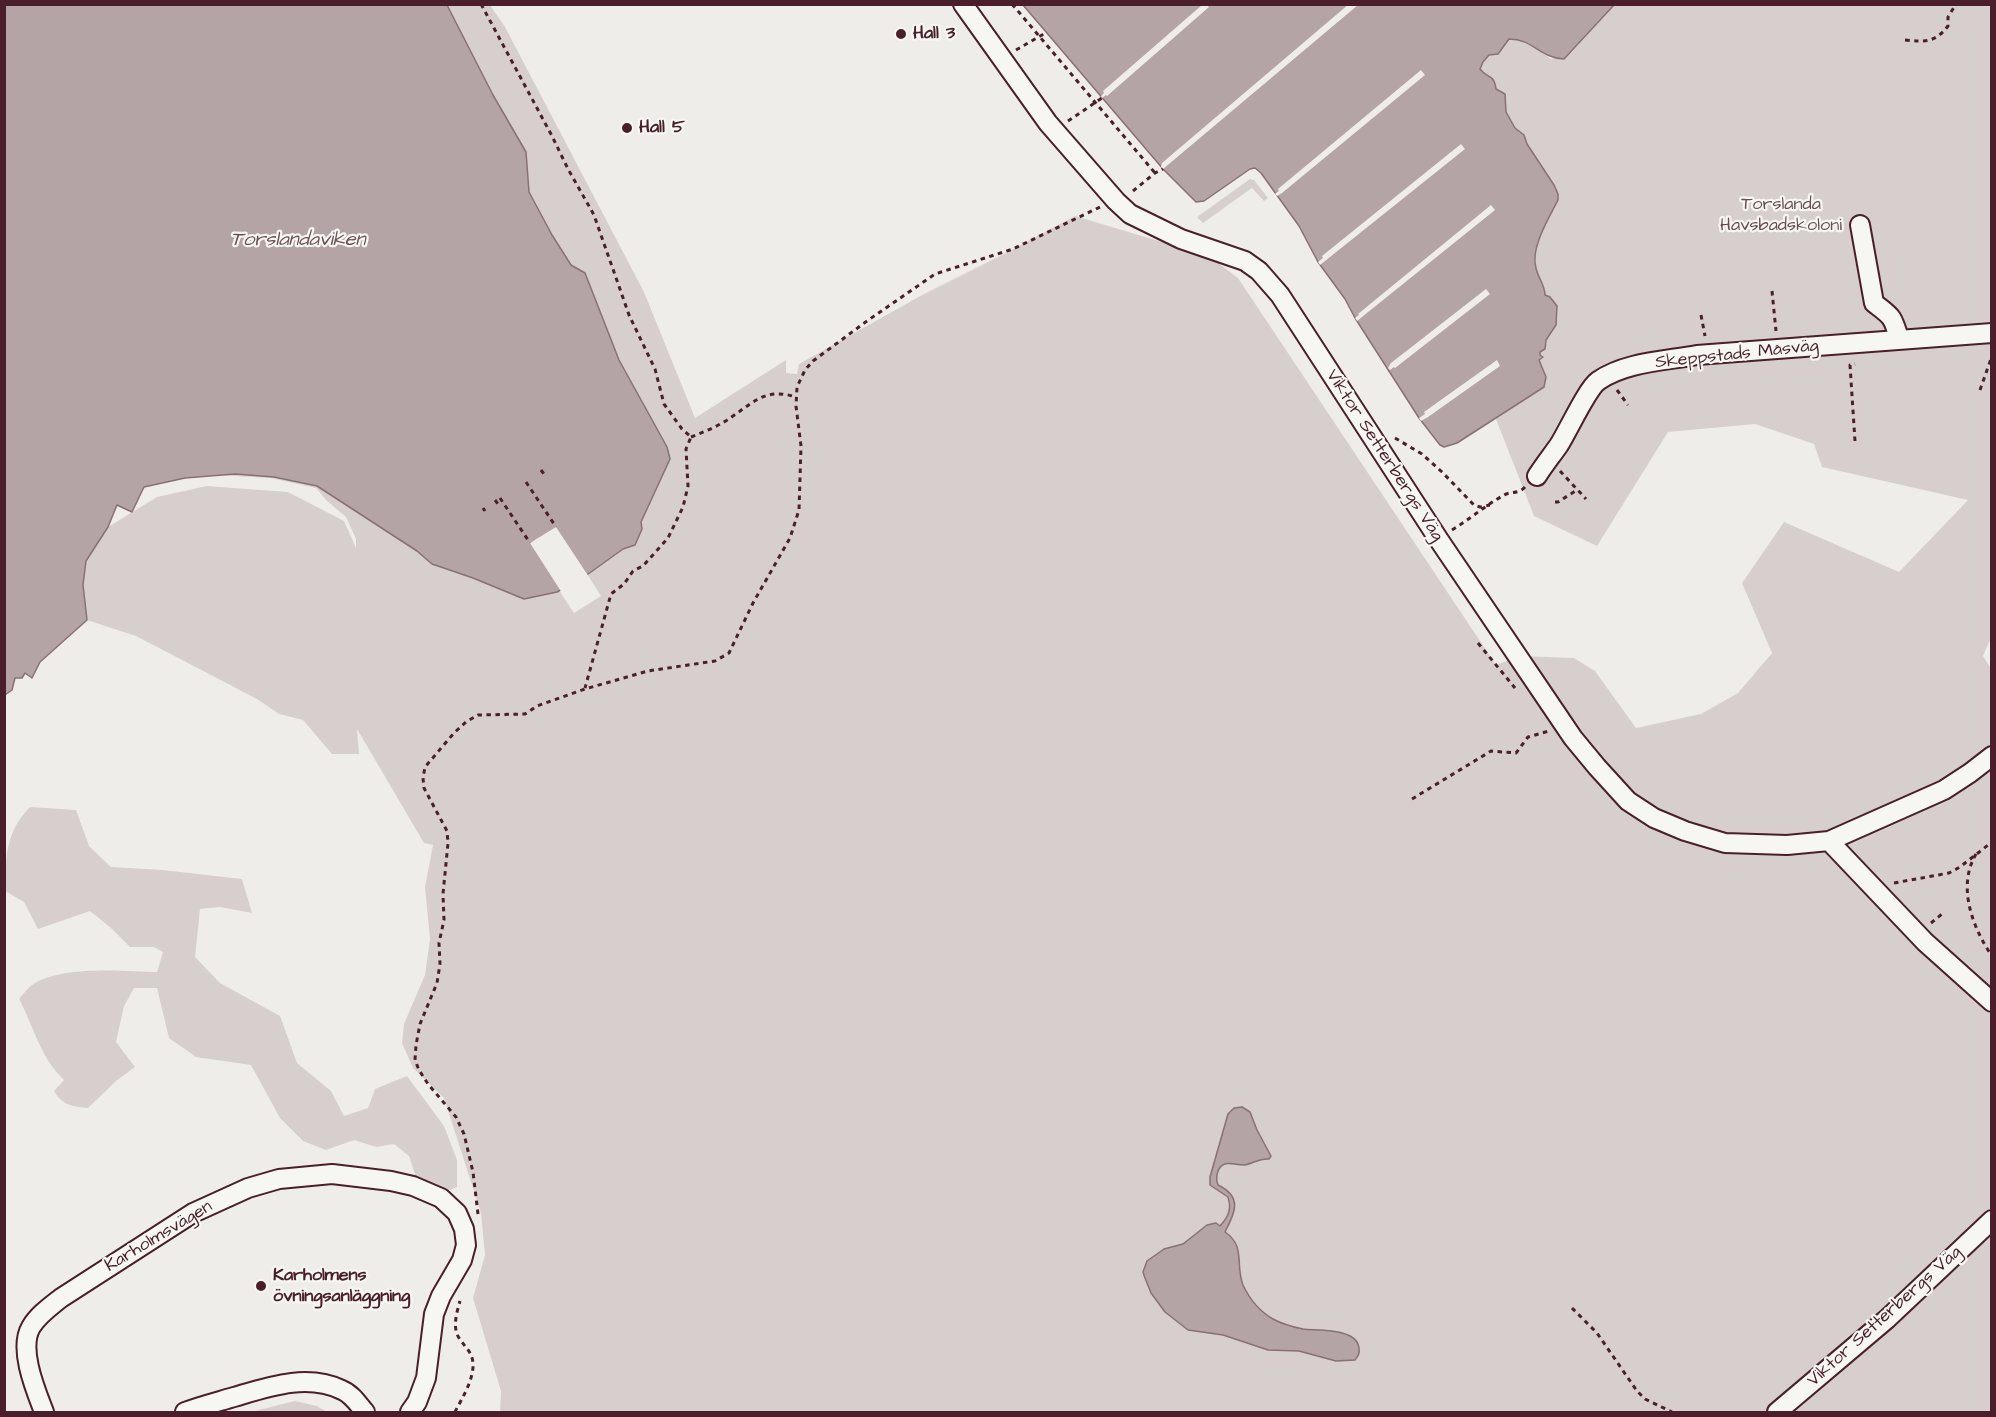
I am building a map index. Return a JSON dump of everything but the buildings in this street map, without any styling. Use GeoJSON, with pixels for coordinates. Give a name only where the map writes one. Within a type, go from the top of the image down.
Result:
{"type":"FeatureCollection","features":[{"type":"Feature","properties":{"kind":"street","name":"Viktor Setterbergs Väg"},"geometry":{"type":"LineString","coordinates":[[963,4],[1054,130],[1130,214],[1181,239],[1245,261],[1259,271],[1280,295],[1439,540],[1569,731],[1628,801],[1654,818],[1685,831],[1725,843],[1787,845],[1829,842],[1944,790],[1992,756]]}},
{"type":"Feature","properties":{"kind":"street"},"geometry":{"type":"LineString","coordinates":[[1860,225],[1874,303],[1893,318],[1899,338]]}},
{"type":"Feature","properties":{"kind":"street","name":"Skeppstads Måsväg"},"geometry":{"type":"LineString","coordinates":[[1537,476],[1558,447],[1596,382],[1611,373],[1710,354],[1899,338],[1992,333]]}},
{"type":"Feature","properties":{"kind":"street"},"geometry":{"type":"LineString","coordinates":[[1829,842],[1925,942],[1992,1002]]}},
{"type":"Feature","properties":{"kind":"street","name":"Karholmsvägen"},"geometry":{"type":"LineString","coordinates":[[44,1413],[28,1362],[27,1342],[30,1328],[54,1304],[193,1213],[248,1188],[279,1179],[332,1174],[391,1181],[412,1186],[441,1198],[457,1213],[464,1229],[465,1245],[462,1260],[441,1296],[434,1314],[426,1378],[410,1413]]}},
{"type":"Feature","properties":{"kind":"street","name":"Viktor Setterbergs Väg"},"geometry":{"type":"LineString","coordinates":[[1777,1413],[1887,1319],[1992,1220]]}},
{"type":"Feature","properties":{"kind":"street"},"geometry":{"type":"LineString","coordinates":[[185,1413],[273,1386],[308,1382],[327,1384],[344,1390],[353,1397],[364,1413]]}},
{"type":"Feature","properties":{"kind":"path"},"geometry":{"type":"LineString","coordinates":[[481,4],[594,215],[629,315],[655,369],[664,404],[682,429],[692,437]]}},
{"type":"Feature","properties":{"kind":"path"},"geometry":{"type":"LineString","coordinates":[[1012,4],[1155,173]]}},
{"type":"Feature","properties":{"kind":"path"},"geometry":{"type":"LineString","coordinates":[[1905,39],[1927,42],[1939,36],[1948,26],[1948,18],[1956,4]]}},
{"type":"Feature","properties":{"kind":"path"},"geometry":{"type":"LineString","coordinates":[[1002,58],[1047,33]]}},
{"type":"Feature","properties":{"kind":"path"},"geometry":{"type":"LineString","coordinates":[[1054,130],[1102,98]]}},
{"type":"Feature","properties":{"kind":"path"},"geometry":{"type":"LineString","coordinates":[[479,1217],[473,1172],[464,1134],[456,1117],[428,1084],[415,1060],[420,1024],[437,983],[440,964],[439,944],[444,920],[442,894],[448,843],[447,831],[424,788],[425,767],[466,722],[478,715],[525,714],[537,706],[585,689],[648,671],[715,662],[729,653],[753,603],[790,538],[799,510],[801,446],[796,397],[797,387],[805,370],[813,361],[935,274],[1013,249],[1089,211],[1125,198],[1155,173],[1163,170]]}},
{"type":"Feature","properties":{"kind":"path"},"geometry":{"type":"LineString","coordinates":[[1772,291],[1778,349]]}},
{"type":"Feature","properties":{"kind":"path"},"geometry":{"type":"LineString","coordinates":[[1701,315],[1705,336],[1708,335],[1710,354]]}},
{"type":"Feature","properties":{"kind":"path"},"geometry":{"type":"LineString","coordinates":[[1980,390],[1992,356]]}},
{"type":"Feature","properties":{"kind":"path"},"geometry":{"type":"LineString","coordinates":[[1855,364],[1851,365],[1855,441]]}},
{"type":"Feature","properties":{"kind":"path"},"geometry":{"type":"LineString","coordinates":[[585,689],[611,594],[624,584],[633,571],[643,566],[668,538],[683,507],[688,486],[686,449],[692,437],[732,417],[753,400],[783,393],[796,397]]}},
{"type":"Feature","properties":{"kind":"path"},"geometry":{"type":"LineString","coordinates":[[1393,437],[1422,454],[1474,505],[1480,507],[1490,505]]}},
{"type":"Feature","properties":{"kind":"path"},"geometry":{"type":"LineString","coordinates":[[1548,458],[1586,499]]}},
{"type":"Feature","properties":{"kind":"path"},"geometry":{"type":"LineString","coordinates":[[1439,540],[1506,494],[1521,492],[1537,476]]}},
{"type":"Feature","properties":{"kind":"path"},"geometry":{"type":"LineString","coordinates":[[526,482],[556,527]]}},
{"type":"Feature","properties":{"kind":"path"},"geometry":{"type":"LineString","coordinates":[[1555,502],[1577,490]]}},
{"type":"Feature","properties":{"kind":"path"},"geometry":{"type":"LineString","coordinates":[[500,498],[530,543]]}},
{"type":"Feature","properties":{"kind":"path"},"geometry":{"type":"LineString","coordinates":[[1412,799],[1491,751],[1516,753],[1528,737],[1548,731],[1569,731]]}},
{"type":"Feature","properties":{"kind":"path"},"geometry":{"type":"LineString","coordinates":[[1864,878],[1894,883],[1949,873],[1992,842]]}},
{"type":"Feature","properties":{"kind":"path"},"geometry":{"type":"LineString","coordinates":[[1977,852],[1969,870],[1968,897],[1973,918],[1992,956]]}},
{"type":"Feature","properties":{"kind":"path"},"geometry":{"type":"LineString","coordinates":[[455,1413],[472,1376],[473,1364],[470,1352],[458,1336],[456,1328],[461,1295]]}},
{"type":"Feature","properties":{"kind":"path"},"geometry":{"type":"LineString","coordinates":[[1572,1308],[1597,1333],[1637,1391],[1645,1399],[1672,1413]]}},
{"type":"Feature","properties":{"kind":"green space","name":"Torslanda Havsbadskoloni"},"geometry":{"type":"Polygon","coordinates":[[[447,5],[490,5],[505,27],[644,292],[695,418],[786,360],[786,373],[797,374],[799,364],[924,294],[1075,216],[1209,256],[1238,278],[1496,665],[1520,656],[1574,658],[1595,671],[1636,728],[1701,714],[1738,693],[1772,653],[1742,583],[1784,522],[1899,572],[1968,500],[1822,467],[1814,444],[1755,424],[1668,432],[1597,546],[1534,516],[1496,419],[1544,386],[1546,377],[1539,363],[1540,352],[1545,349],[1546,340],[1556,325],[1553,301],[1545,295],[1535,266],[1537,243],[1544,227],[1554,185],[1527,144],[1524,135],[1515,128],[1506,112],[1505,94],[1496,89],[1495,82],[1483,74],[1480,69],[1483,62],[1489,55],[1498,54],[1509,39],[1522,39],[1551,59],[1571,53],[1614,5],[1991,5],[1992,635],[1983,656],[1992,670],[1991,1412],[500,1412],[501,1391],[473,1298],[485,1255],[481,1213],[444,1098],[413,1068],[402,1043],[404,1024],[425,975],[430,939],[425,887],[433,845],[424,843],[357,729],[359,754],[332,754],[303,720],[279,714],[257,699],[136,636],[87,620],[83,585],[86,561],[108,527],[157,497],[207,486],[288,492],[344,521],[356,548],[356,539],[346,517],[316,488],[270,478],[198,474],[243,460],[543,566],[574,613],[601,596],[575,555],[619,360],[585,274],[571,265],[529,192],[526,152],[493,95],[447,5]]]}},
{"type":"Feature","properties":{"kind":"green space"},"geometry":{"type":"Polygon","coordinates":[[[1250,179],[1254,180],[1268,198],[1264,201],[1252,188],[1203,223],[1197,217],[1250,179]]]}},
{"type":"Feature","properties":{"kind":"green space"},"geometry":{"type":"Polygon","coordinates":[[[30,807],[76,810],[89,846],[111,867],[242,879],[252,913],[220,907],[200,909],[195,957],[220,983],[280,1016],[297,1063],[331,1091],[344,1116],[368,1108],[375,1089],[407,1076],[444,1126],[457,1160],[457,1187],[445,1192],[416,1177],[409,1156],[394,1144],[376,1147],[354,1140],[326,1150],[303,1141],[280,1118],[251,1065],[196,1057],[169,1038],[157,988],[134,988],[124,1006],[116,1042],[135,1067],[116,1081],[88,1108],[73,1106],[61,1100],[54,1091],[64,1080],[43,1052],[19,999],[32,985],[59,974],[110,970],[157,972],[163,952],[154,947],[130,947],[90,911],[38,929],[24,902],[5,891],[8,846],[16,826],[30,807]]]}},
{"type":"Feature","properties":{"kind":"green space"},"geometry":{"type":"Polygon","coordinates":[[[295,1401],[317,1406],[327,1412],[251,1412],[295,1401]]]}},
{"type":"Feature","properties":{"kind":"water","name":"Torslandaviken"},"geometry":{"type":"Polygon","coordinates":[[[5,5],[447,5],[493,95],[526,152],[529,192],[571,265],[585,273],[619,360],[667,447],[670,459],[641,522],[642,529],[635,545],[623,549],[584,577],[557,592],[524,599],[432,564],[417,551],[317,486],[274,477],[235,474],[185,478],[144,487],[132,512],[117,505],[108,527],[86,561],[83,585],[87,620],[40,662],[32,678],[25,673],[22,678],[15,678],[12,690],[5,695],[5,5]]]}},
{"type":"Feature","properties":{"kind":"water"},"geometry":{"type":"Polygon","coordinates":[[[1023,5],[1614,5],[1564,59],[1548,55],[1525,42],[1509,39],[1498,54],[1489,55],[1480,69],[1492,78],[1496,89],[1505,94],[1506,112],[1515,128],[1524,135],[1527,144],[1558,194],[1558,200],[1538,242],[1535,260],[1545,295],[1550,297],[1557,306],[1556,325],[1546,340],[1545,349],[1540,352],[1543,357],[1539,360],[1546,377],[1544,387],[1457,443],[1444,447],[1440,445],[1419,418],[1345,299],[1318,262],[1299,226],[1261,173],[1255,168],[1250,169],[1204,201],[1196,202],[1163,169],[1023,5]]]}},
{"type":"Feature","properties":{"kind":"water"},"geometry":{"type":"Polygon","coordinates":[[[1242,1107],[1250,1112],[1271,1156],[1269,1159],[1245,1165],[1223,1165],[1217,1175],[1218,1185],[1226,1190],[1234,1200],[1234,1212],[1225,1232],[1236,1243],[1243,1285],[1255,1305],[1276,1321],[1299,1328],[1336,1332],[1352,1337],[1359,1348],[1355,1360],[1336,1361],[1299,1351],[1268,1350],[1223,1335],[1188,1330],[1165,1312],[1151,1293],[1143,1272],[1147,1261],[1164,1249],[1183,1244],[1207,1225],[1216,1223],[1220,1226],[1227,1216],[1230,1206],[1228,1197],[1210,1185],[1210,1177],[1228,1114],[1234,1108],[1242,1107]]]}},
{"type":"Feature","properties":{"kind":"pier"},"geometry":{"type":"Polygon","coordinates":[[[1349,4],[1358,5],[1163,169],[1161,167],[1162,163],[1349,4]]]}},
{"type":"Feature","properties":{"kind":"pier"},"geometry":{"type":"Polygon","coordinates":[[[1202,5],[1209,7],[1102,98],[1103,91],[1202,5]]]}},
{"type":"Feature","properties":{"kind":"pier"},"geometry":{"type":"Polygon","coordinates":[[[1421,70],[1425,75],[1282,193],[1277,196],[1275,194],[1279,191],[1278,189],[1421,70]]]}},
{"type":"Feature","properties":{"kind":"pier"},"geometry":{"type":"Polygon","coordinates":[[[1461,144],[1465,149],[1320,265],[1318,262],[1323,258],[1322,256],[1461,144]]]}},
{"type":"Feature","properties":{"kind":"pier"},"geometry":{"type":"Polygon","coordinates":[[[1491,205],[1495,210],[1357,321],[1355,318],[1358,314],[1491,205]]]}},
{"type":"Feature","properties":{"kind":"pier"},"geometry":{"type":"Polygon","coordinates":[[[1486,289],[1490,294],[1395,368],[1390,370],[1388,368],[1391,363],[1486,289]]]}},
{"type":"Feature","properties":{"kind":"pier"},"geometry":{"type":"Polygon","coordinates":[[[1497,360],[1500,366],[1421,421],[1419,418],[1425,414],[1424,412],[1497,360]]]}},
{"type":"Feature","properties":{"kind":"pier"},"geometry":{"type":"Polygon","coordinates":[[[556,527],[589,577],[562,593],[530,543],[556,527]]]}},
{"type":"Feature","properties":{"kind":"place","name":"Hall 3"},"geometry":{"type":"Point","coordinates":[901,34]}},
{"type":"Feature","properties":{"kind":"place","name":"Hall 5"},"geometry":{"type":"Point","coordinates":[627,128]}},
{"type":"Feature","properties":{"kind":"place","name":"Karholmens övningsanläggning"},"geometry":{"type":"Point","coordinates":[261,1286]}}]}
